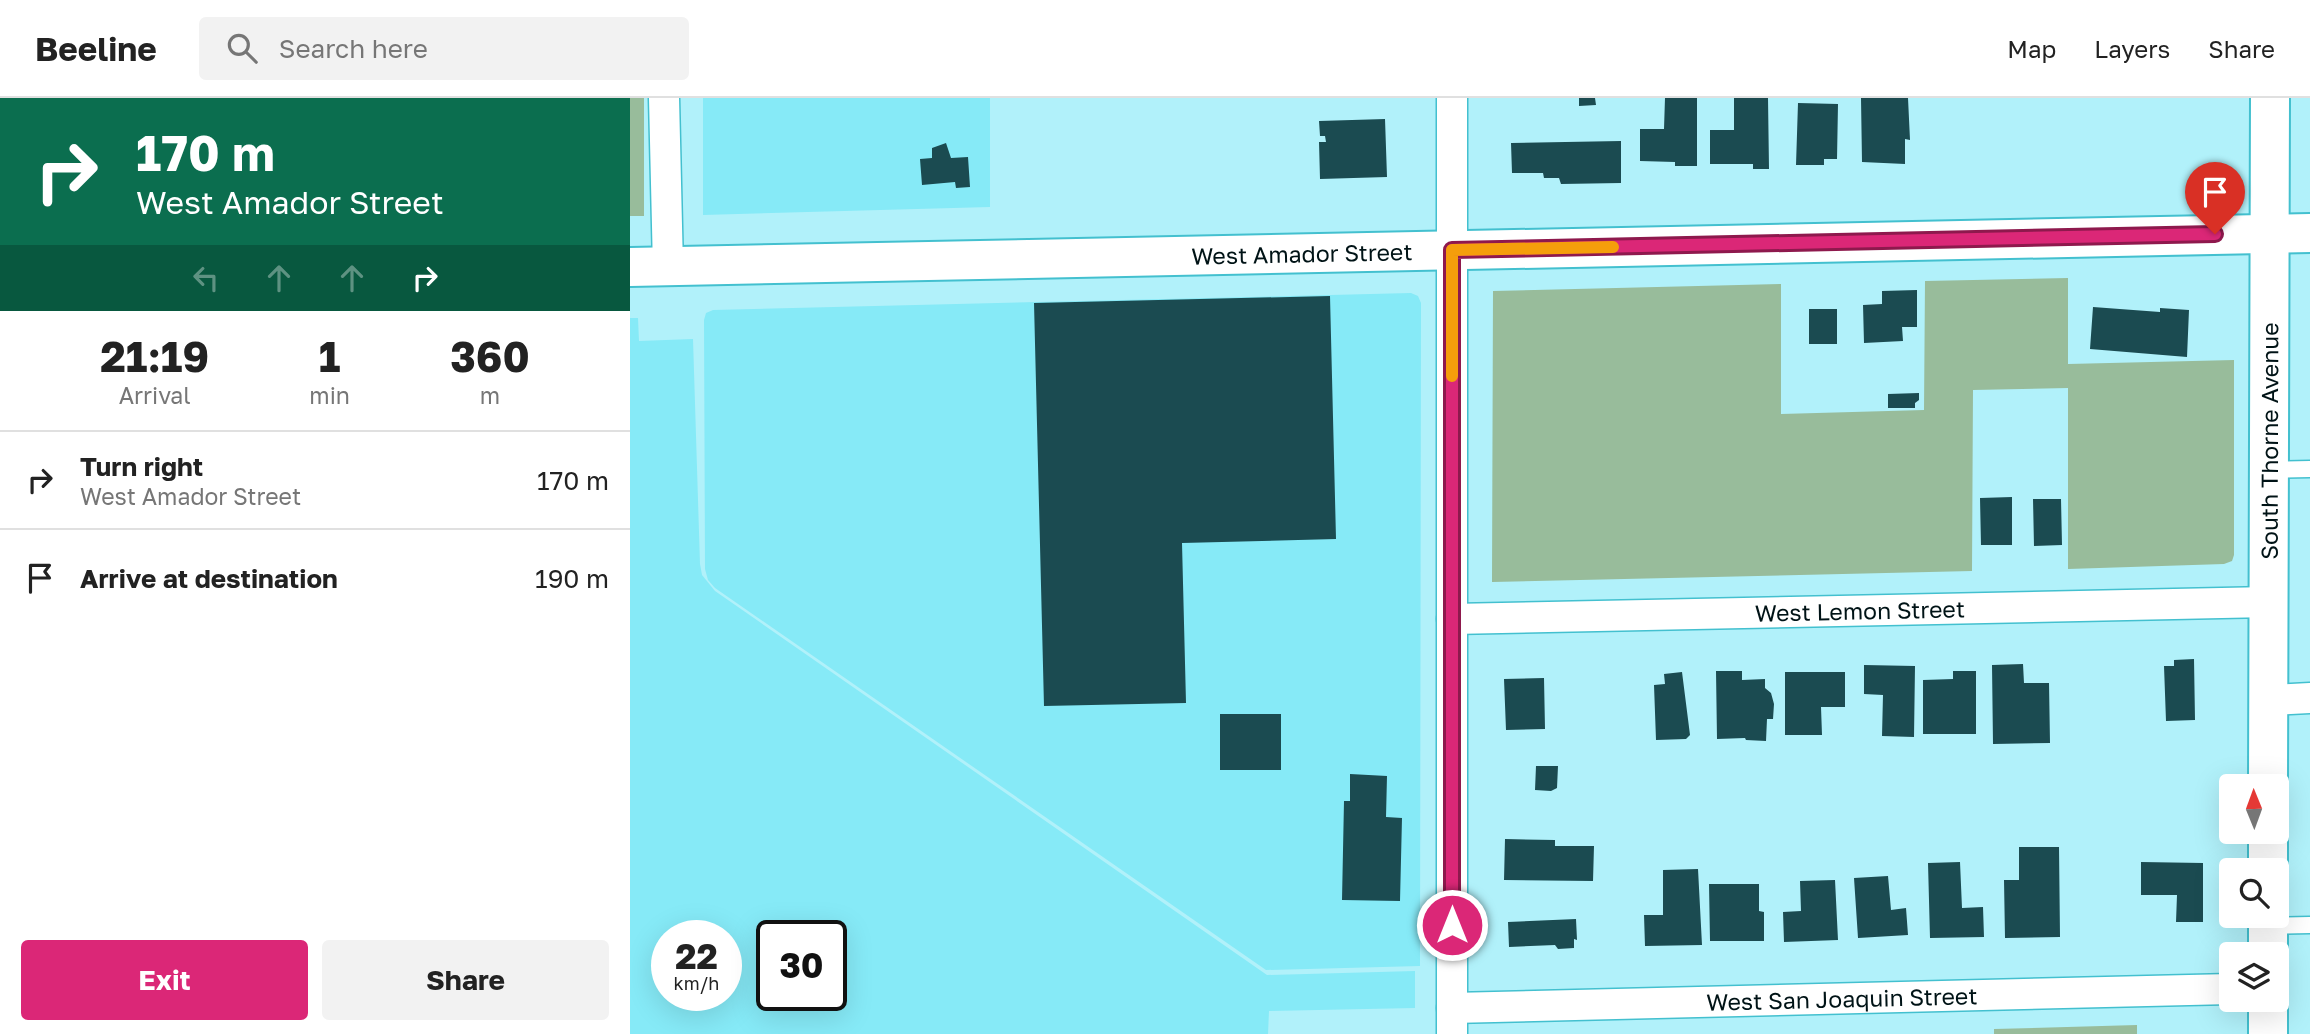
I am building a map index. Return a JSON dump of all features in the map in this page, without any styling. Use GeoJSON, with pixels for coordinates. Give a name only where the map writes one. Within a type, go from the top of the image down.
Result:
{"type":"FeatureCollection","features":[{"type":"Feature","properties":{"kind":"main road","name":"South Thorne Avenue"},"geometry":{"type":"LineString","coordinates":[[2268,774],[2270,98]]}},
{"type":"Feature","properties":{"kind":"main road","name":"West Amador Street"},"geometry":{"type":"LineString","coordinates":[[630,267],[2310,233]]}},
{"type":"Feature","properties":{"kind":"main road"},"geometry":{"type":"LineString","coordinates":[[2268,1012],[2268,1034]]}},
{"type":"Feature","properties":{"kind":"street"},"geometry":{"type":"LineString","coordinates":[[664,98],[668,268]]}},
{"type":"Feature","properties":{"kind":"street"},"geometry":{"type":"LineString","coordinates":[[1452,98],[1452,1021]]}},
{"type":"Feature","properties":{"kind":"street","name":"West Lemon Street"},"geometry":{"type":"LineString","coordinates":[[1452,619],[2269,603]]}},
{"type":"Feature","properties":{"kind":"street"},"geometry":{"type":"LineString","coordinates":[[2269,700],[2310,698]]}},
{"type":"Feature","properties":{"kind":"street","name":"West San Joaquin Street"},"geometry":{"type":"LineString","coordinates":[[1452,1021],[2219,989]]}},
{"type":"Feature","properties":{"kind":"lane"},"geometry":{"type":"LineString","coordinates":[[2269,470],[2310,469]]}},
{"type":"Feature","properties":{"kind":"lane"},"geometry":{"type":"LineString","coordinates":[[2268,932],[2310,925]]}},
{"type":"Feature","properties":{"kind":"shaded area"},"geometry":{"type":"Polygon","coordinates":[[[703,98],[990,98],[990,207],[703,215],[703,98]]]}},
{"type":"Feature","properties":{"kind":"shaded area"},"geometry":{"type":"Polygon","coordinates":[[[1411,293],[1418,296],[1421,303],[1420,966],[1266,970],[715,588],[708,580],[705,569],[704,320],[706,313],[713,310],[1411,293]]]}},
{"type":"Feature","properties":{"kind":"shaded area"},"geometry":{"type":"Polygon","coordinates":[[[630,318],[638,318],[639,341],[693,339],[700,564],[702,575],[715,591],[1267,975],[1415,971],[1415,1008],[1269,1011],[1268,1034],[630,1034],[630,318]]]}},
{"type":"Feature","properties":{"kind":"green space"},"geometry":{"type":"Polygon","coordinates":[[[630,98],[644,98],[644,216],[630,216],[630,98]]]}},
{"type":"Feature","properties":{"kind":"green space"},"geometry":{"type":"Polygon","coordinates":[[[2068,278],[2068,364],[2234,360],[2232,561],[2224,564],[2068,569],[2068,388],[1973,390],[1972,571],[1492,582],[1493,291],[1781,284],[1781,414],[1924,410],[1925,281],[2068,278]]]}},
{"type":"Feature","properties":{"kind":"green space"},"geometry":{"type":"Polygon","coordinates":[[[2137,1025],[2137,1034],[1994,1034],[1994,1029],[2137,1025]]]}},
{"type":"Feature","properties":{"kind":"building"},"geometry":{"type":"Polygon","coordinates":[[[1579,98],[1595,98],[1596,105],[1579,106],[1579,98]]]}},
{"type":"Feature","properties":{"kind":"building"},"geometry":{"type":"Polygon","coordinates":[[[1665,98],[1697,98],[1697,166],[1640,161],[1640,129],[1664,129],[1665,98]]]}},
{"type":"Feature","properties":{"kind":"building"},"geometry":{"type":"Polygon","coordinates":[[[1734,98],[1768,98],[1769,169],[1753,169],[1753,164],[1710,164],[1710,130],[1734,130],[1734,98]]]}},
{"type":"Feature","properties":{"kind":"building"},"geometry":{"type":"Polygon","coordinates":[[[1861,98],[1908,98],[1910,140],[1905,139],[1905,164],[1862,162],[1861,98]]]}},
{"type":"Feature","properties":{"kind":"building"},"geometry":{"type":"Polygon","coordinates":[[[1798,103],[1838,104],[1837,159],[1824,159],[1824,165],[1796,165],[1798,103]]]}},
{"type":"Feature","properties":{"kind":"building"},"geometry":{"type":"Polygon","coordinates":[[[1385,119],[1387,177],[1320,179],[1319,142],[1326,142],[1325,136],[1320,136],[1319,121],[1385,119]]]}},
{"type":"Feature","properties":{"kind":"building"},"geometry":{"type":"Polygon","coordinates":[[[1621,141],[1621,183],[1561,184],[1559,178],[1544,178],[1543,173],[1512,173],[1511,143],[1621,141]]]}},
{"type":"Feature","properties":{"kind":"building"},"geometry":{"type":"Polygon","coordinates":[[[946,143],[951,158],[968,157],[970,187],[956,188],[955,182],[922,185],[920,159],[932,158],[932,148],[946,143]]]}},
{"type":"Feature","properties":{"kind":"building"},"geometry":{"type":"Polygon","coordinates":[[[1917,290],[1917,327],[1902,327],[1903,341],[1864,343],[1863,305],[1882,304],[1882,291],[1917,290]]]}},
{"type":"Feature","properties":{"kind":"building"},"geometry":{"type":"Polygon","coordinates":[[[1330,296],[1336,539],[1182,543],[1186,703],[1044,706],[1034,303],[1330,296]]]}},
{"type":"Feature","properties":{"kind":"building"},"geometry":{"type":"Polygon","coordinates":[[[2093,307],[2160,312],[2160,308],[2189,310],[2187,357],[2090,349],[2093,307]]]}},
{"type":"Feature","properties":{"kind":"building"},"geometry":{"type":"Polygon","coordinates":[[[1809,309],[1837,309],[1837,344],[1809,344],[1809,309]]]}},
{"type":"Feature","properties":{"kind":"building"},"geometry":{"type":"Polygon","coordinates":[[[1919,393],[1915,408],[1888,408],[1888,394],[1919,393]]]}},
{"type":"Feature","properties":{"kind":"building"},"geometry":{"type":"Polygon","coordinates":[[[2012,497],[2012,545],[1981,545],[1980,498],[2012,497]]]}},
{"type":"Feature","properties":{"kind":"building"},"geometry":{"type":"Polygon","coordinates":[[[2033,499],[2061,499],[2062,545],[2034,546],[2033,499]]]}},
{"type":"Feature","properties":{"kind":"building"},"geometry":{"type":"Polygon","coordinates":[[[2194,659],[2195,720],[2166,721],[2164,666],[2174,666],[2174,660],[2194,659]]]}},
{"type":"Feature","properties":{"kind":"building"},"geometry":{"type":"Polygon","coordinates":[[[2023,664],[2024,683],[2049,683],[2050,743],[1993,744],[1992,665],[2023,664]]]}},
{"type":"Feature","properties":{"kind":"building"},"geometry":{"type":"Polygon","coordinates":[[[1864,665],[1915,666],[1914,737],[1882,736],[1883,695],[1864,694],[1864,665]]]}},
{"type":"Feature","properties":{"kind":"building"},"geometry":{"type":"Polygon","coordinates":[[[1716,671],[1742,671],[1742,680],[1765,679],[1765,688],[1771,693],[1774,704],[1773,719],[1767,719],[1766,741],[1745,738],[1717,739],[1716,671]]]}},
{"type":"Feature","properties":{"kind":"building"},"geometry":{"type":"Polygon","coordinates":[[[1953,671],[1976,671],[1976,734],[1923,734],[1923,680],[1953,679],[1953,671]]]}},
{"type":"Feature","properties":{"kind":"building"},"geometry":{"type":"Polygon","coordinates":[[[1682,672],[1690,735],[1686,739],[1656,740],[1654,685],[1665,684],[1664,674],[1682,672]]]}},
{"type":"Feature","properties":{"kind":"building"},"geometry":{"type":"Polygon","coordinates":[[[1785,672],[1845,672],[1845,707],[1821,707],[1822,735],[1785,735],[1785,672]]]}},
{"type":"Feature","properties":{"kind":"building"},"geometry":{"type":"Polygon","coordinates":[[[1544,678],[1545,729],[1506,730],[1504,679],[1544,678]]]}},
{"type":"Feature","properties":{"kind":"building"},"geometry":{"type":"Polygon","coordinates":[[[1220,714],[1281,714],[1281,770],[1220,770],[1220,714]]]}},
{"type":"Feature","properties":{"kind":"building"},"geometry":{"type":"Polygon","coordinates":[[[1536,766],[1558,766],[1557,788],[1551,791],[1535,790],[1536,766]]]}},
{"type":"Feature","properties":{"kind":"building"},"geometry":{"type":"Polygon","coordinates":[[[1350,774],[1387,776],[1386,817],[1402,818],[1400,901],[1342,900],[1344,801],[1350,801],[1350,774]]]}},
{"type":"Feature","properties":{"kind":"building"},"geometry":{"type":"Polygon","coordinates":[[[1505,839],[1555,840],[1555,846],[1594,846],[1593,881],[1504,880],[1505,839]]]}},
{"type":"Feature","properties":{"kind":"building"},"geometry":{"type":"Polygon","coordinates":[[[2019,847],[2059,847],[2060,937],[2005,938],[2004,880],[2019,880],[2019,847]]]}},
{"type":"Feature","properties":{"kind":"building"},"geometry":{"type":"Polygon","coordinates":[[[1960,862],[1962,908],[1983,907],[1984,937],[1930,938],[1928,863],[1960,862]]]}},
{"type":"Feature","properties":{"kind":"building"},"geometry":{"type":"Polygon","coordinates":[[[2141,862],[2203,863],[2203,922],[2176,922],[2177,895],[2141,895],[2141,862]]]}},
{"type":"Feature","properties":{"kind":"building"},"geometry":{"type":"Polygon","coordinates":[[[1698,869],[1702,945],[1645,946],[1644,915],[1663,915],[1663,870],[1698,869]]]}},
{"type":"Feature","properties":{"kind":"building"},"geometry":{"type":"Polygon","coordinates":[[[1888,876],[1891,910],[1906,908],[1908,935],[1858,938],[1854,878],[1888,876]]]}},
{"type":"Feature","properties":{"kind":"building"},"geometry":{"type":"Polygon","coordinates":[[[1835,880],[1838,940],[1784,942],[1783,912],[1801,911],[1800,881],[1835,880]]]}},
{"type":"Feature","properties":{"kind":"building"},"geometry":{"type":"Polygon","coordinates":[[[1709,884],[1759,884],[1759,911],[1764,912],[1764,941],[1710,941],[1709,884]]]}},
{"type":"Feature","properties":{"kind":"building"},"geometry":{"type":"Polygon","coordinates":[[[1576,919],[1577,940],[1574,939],[1574,948],[1558,949],[1555,945],[1509,947],[1508,922],[1576,919]]]}},
{"type":"Feature","properties":{"kind":"slow traffic"},"geometry":{"type":"LineString","coordinates":[[1452,376],[1452,250],[1613,247]]}},
{"type":"Feature","properties":{"kind":"route"},"geometry":{"type":"LineString","coordinates":[[1452,925],[1452,250],[2215,234]]}}]}
